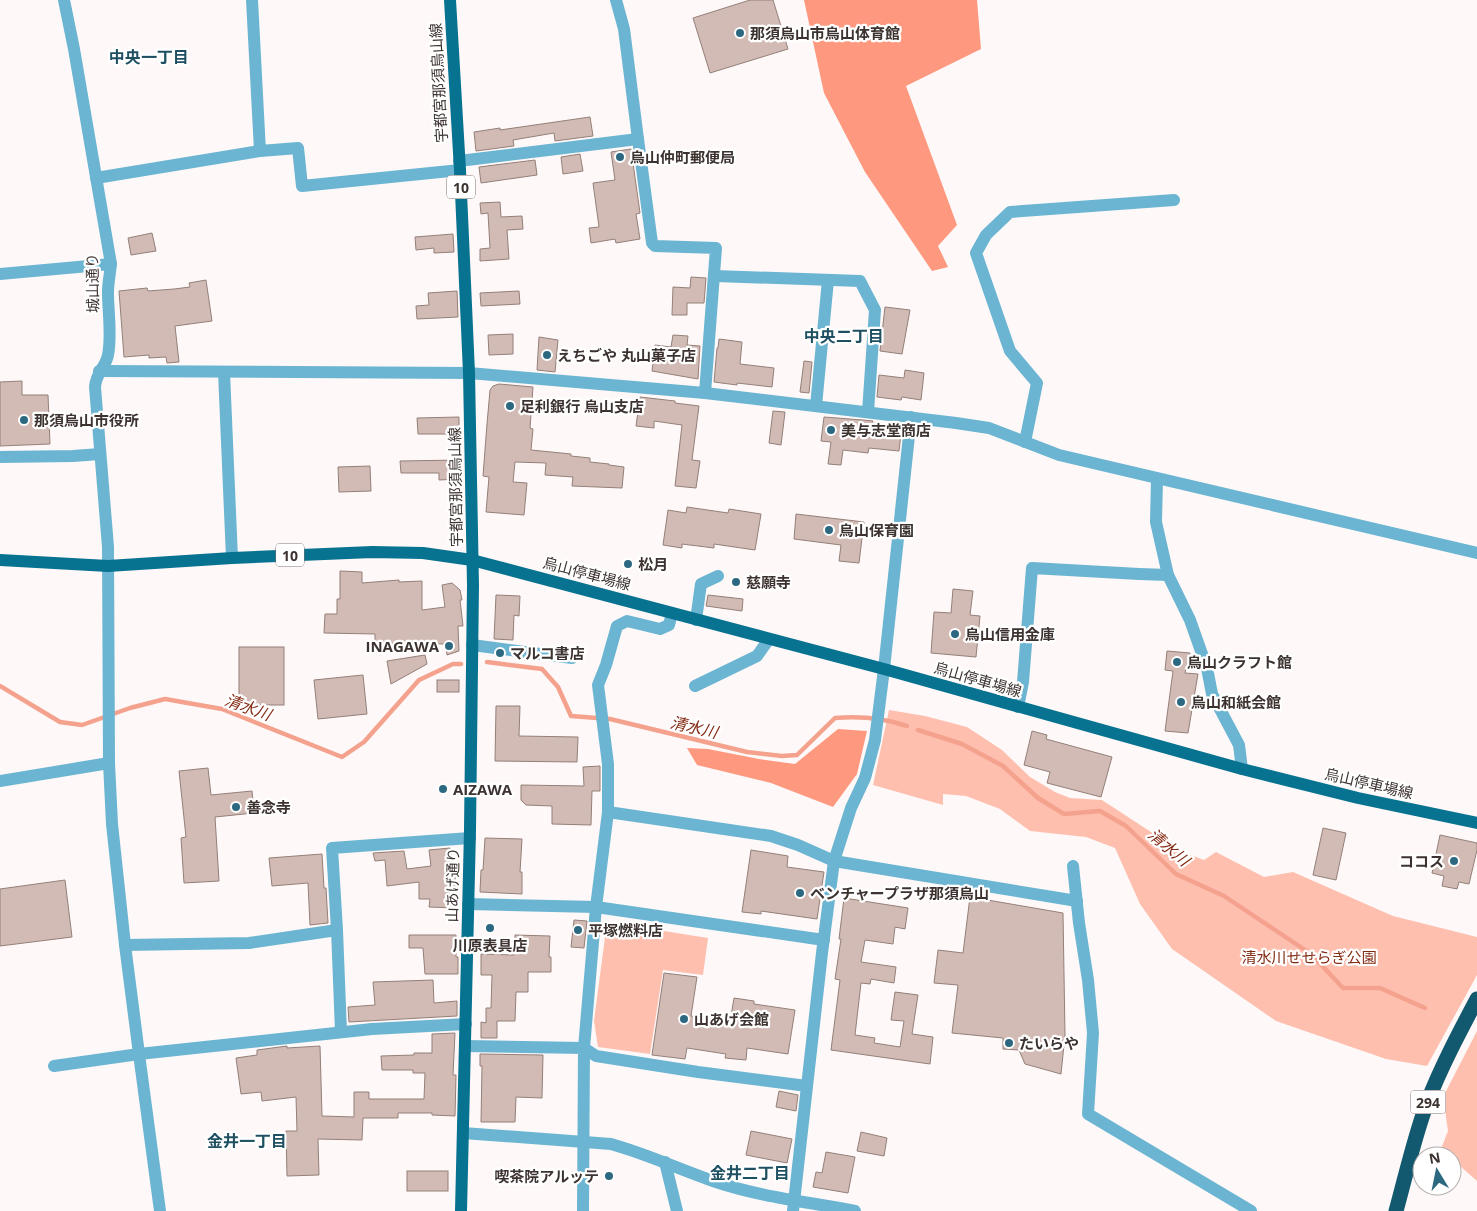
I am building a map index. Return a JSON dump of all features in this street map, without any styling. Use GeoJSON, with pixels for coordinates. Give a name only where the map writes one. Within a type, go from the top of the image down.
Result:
{"type":"FeatureCollection","features":[{"type":"Feature","properties":{"kind":"highway","name":"294"},"geometry":{"type":"LineString","coordinates":[[1396,1211],[1426,1104],[1439,1073],[1477,999]]}},
{"type":"Feature","properties":{"kind":"main road","name":"宇都宮那須烏山線"},"geometry":{"type":"LineString","coordinates":[[0,560],[108,566],[372,552],[423,553],[472,560],[469,373],[460,166],[450,0]]}},
{"type":"Feature","properties":{"kind":"main road","name":"烏山停車場線"},"geometry":{"type":"LineString","coordinates":[[472,560],[884,669],[1242,769],[1358,798],[1477,823]]}},
{"type":"Feature","properties":{"kind":"main road","name":"山あげ通り"},"geometry":{"type":"LineString","coordinates":[[461,1211],[470,838],[472,560]]}},
{"type":"Feature","properties":{"kind":"street","name":"城山通り"},"geometry":{"type":"LineString","coordinates":[[64,0],[111,264],[108,291],[108,358],[95,380],[95,387],[107,530],[112,824],[124,945],[160,1211]]}},
{"type":"Feature","properties":{"kind":"street"},"geometry":{"type":"LineString","coordinates":[[252,0],[260,151]]}},
{"type":"Feature","properties":{"kind":"street"},"geometry":{"type":"LineString","coordinates":[[616,0],[624,29],[652,243],[655,246],[716,248],[705,393]]}},
{"type":"Feature","properties":{"kind":"street"},"geometry":{"type":"LineString","coordinates":[[96,178],[260,151],[298,148],[302,186],[460,166],[638,139]]}},
{"type":"Feature","properties":{"kind":"street"},"geometry":{"type":"LineString","coordinates":[[1025,442],[1037,383],[1010,351],[976,254],[986,235],[1010,212],[1174,200]]}},
{"type":"Feature","properties":{"kind":"street"},"geometry":{"type":"LineString","coordinates":[[0,274],[111,264]]}},
{"type":"Feature","properties":{"kind":"street"},"geometry":{"type":"LineString","coordinates":[[715,276],[860,281],[875,310],[868,412]]}},
{"type":"Feature","properties":{"kind":"street"},"geometry":{"type":"LineString","coordinates":[[816,406],[828,280]]}},
{"type":"Feature","properties":{"kind":"street"},"geometry":{"type":"LineString","coordinates":[[99,372],[469,373],[705,393],[912,417],[989,428],[1059,455],[1477,553]]}},
{"type":"Feature","properties":{"kind":"street"},"geometry":{"type":"LineString","coordinates":[[224,372],[232,558]]}},
{"type":"Feature","properties":{"kind":"street"},"geometry":{"type":"LineString","coordinates":[[794,1205],[834,861],[851,808],[868,770],[877,727],[912,417]]}},
{"type":"Feature","properties":{"kind":"street"},"geometry":{"type":"LineString","coordinates":[[0,457],[100,454]]}},
{"type":"Feature","properties":{"kind":"street"},"geometry":{"type":"LineString","coordinates":[[1157,479],[1156,522],[1168,575],[1190,620],[1207,668],[1212,694],[1239,745],[1242,769]]}},
{"type":"Feature","properties":{"kind":"street"},"geometry":{"type":"LineString","coordinates":[[1018,707],[1023,682],[1032,568],[1168,575]]}},
{"type":"Feature","properties":{"kind":"street"},"geometry":{"type":"LineString","coordinates":[[696,620],[701,584],[718,576]]}},
{"type":"Feature","properties":{"kind":"street"},"geometry":{"type":"LineString","coordinates":[[583,1211],[584,1048],[596,907],[608,812],[608,764],[598,685],[617,626],[627,621],[660,628],[669,625],[672,613]]}},
{"type":"Feature","properties":{"kind":"street"},"geometry":{"type":"LineString","coordinates":[[695,686],[757,656],[769,639]]}},
{"type":"Feature","properties":{"kind":"street"},"geometry":{"type":"LineString","coordinates":[[472,645],[572,658]]}},
{"type":"Feature","properties":{"kind":"street"},"geometry":{"type":"LineString","coordinates":[[0,781],[110,763]]}},
{"type":"Feature","properties":{"kind":"street"},"geometry":{"type":"LineString","coordinates":[[608,812],[771,836],[798,845],[834,861],[1077,901]]}},
{"type":"Feature","properties":{"kind":"street"},"geometry":{"type":"LineString","coordinates":[[341,1032],[332,848],[470,838]]}},
{"type":"Feature","properties":{"kind":"street"},"geometry":{"type":"LineString","coordinates":[[1073,866],[1093,1033],[1088,1114],[1251,1211]]}},
{"type":"Feature","properties":{"kind":"street"},"geometry":{"type":"LineString","coordinates":[[468,904],[596,907],[824,940]]}},
{"type":"Feature","properties":{"kind":"street"},"geometry":{"type":"LineString","coordinates":[[124,945],[249,943],[336,930]]}},
{"type":"Feature","properties":{"kind":"street"},"geometry":{"type":"LineString","coordinates":[[54,1066],[139,1054],[341,1032],[466,1024]]}},
{"type":"Feature","properties":{"kind":"street"},"geometry":{"type":"LineString","coordinates":[[465,1046],[584,1048],[596,1056],[807,1086]]}},
{"type":"Feature","properties":{"kind":"street"},"geometry":{"type":"LineString","coordinates":[[463,1133],[611,1144],[717,1182],[794,1205],[855,1211]]}},
{"type":"Feature","properties":{"kind":"street"},"geometry":{"type":"LineString","coordinates":[[665,1162],[677,1211]]}},
{"type":"Feature","properties":{"kind":"green space","name":"清水川せせらぎ公園"},"geometry":{"type":"Polygon","coordinates":[[[889,710],[925,716],[967,727],[1002,750],[1030,777],[1055,792],[1070,798],[1102,800],[1180,851],[1204,860],[1216,852],[1264,877],[1293,872],[1393,916],[1477,937],[1477,975],[1427,1066],[1386,1059],[1276,1021],[1172,949],[1140,904],[1115,848],[1086,837],[1030,831],[1000,809],[966,796],[943,794],[943,805],[873,785],[889,710]]]}},
{"type":"Feature","properties":{"kind":"green space"},"geometry":{"type":"Polygon","coordinates":[[[607,922],[708,938],[703,975],[663,970],[650,1054],[598,1047],[594,1021],[607,922]]]}},
{"type":"Feature","properties":{"kind":"green space"},"geometry":{"type":"Polygon","coordinates":[[[1477,1031],[1477,1181],[1462,1168],[1462,1146],[1442,1146],[1448,1131],[1443,1097],[1477,1031]]]}},
{"type":"Feature","properties":{"kind":"shaded area"},"geometry":{"type":"Polygon","coordinates":[[[804,0],[977,0],[981,49],[906,86],[957,225],[938,246],[948,267],[932,271],[865,172],[824,93],[804,0]]]}},
{"type":"Feature","properties":{"kind":"shaded area"},"geometry":{"type":"Polygon","coordinates":[[[838,729],[867,731],[857,774],[833,807],[771,783],[697,765],[687,748],[708,749],[795,764],[838,729]]]}},
{"type":"Feature","properties":{"kind":"building","name":"那須烏山市烏山体育館"},"geometry":{"type":"Polygon","coordinates":[[[750,0],[773,0],[788,49],[710,73],[693,18],[750,0]]]}},
{"type":"Feature","properties":{"kind":"building"},"geometry":{"type":"Polygon","coordinates":[[[590,117],[593,136],[555,141],[554,133],[513,140],[514,146],[476,151],[474,132],[590,117]]]}},
{"type":"Feature","properties":{"kind":"building"},"geometry":{"type":"Polygon","coordinates":[[[631,149],[640,213],[636,214],[640,239],[616,243],[615,239],[591,243],[589,228],[599,227],[593,183],[615,180],[611,152],[631,149]]]}},
{"type":"Feature","properties":{"kind":"building"},"geometry":{"type":"Polygon","coordinates":[[[580,154],[583,171],[563,174],[561,157],[580,154]]]}},
{"type":"Feature","properties":{"kind":"building"},"geometry":{"type":"Polygon","coordinates":[[[535,160],[537,175],[481,183],[479,167],[535,160]]]}},
{"type":"Feature","properties":{"kind":"building"},"geometry":{"type":"Polygon","coordinates":[[[500,202],[501,217],[522,216],[523,229],[507,230],[509,259],[480,261],[480,249],[490,248],[488,213],[481,214],[480,203],[500,202]]]}},
{"type":"Feature","properties":{"kind":"building"},"geometry":{"type":"Polygon","coordinates":[[[152,233],[156,251],[131,255],[128,238],[152,233]]]}},
{"type":"Feature","properties":{"kind":"building"},"geometry":{"type":"Polygon","coordinates":[[[453,234],[454,252],[434,253],[434,248],[416,250],[415,237],[453,234]]]}},
{"type":"Feature","properties":{"kind":"building"},"geometry":{"type":"Polygon","coordinates":[[[691,277],[706,278],[704,303],[687,303],[687,315],[672,315],[673,287],[690,288],[691,277]]]}},
{"type":"Feature","properties":{"kind":"building"},"geometry":{"type":"Polygon","coordinates":[[[206,280],[212,321],[175,326],[179,362],[167,363],[166,357],[149,358],[149,355],[124,357],[119,291],[147,288],[148,291],[190,287],[189,283],[206,280]]]}},
{"type":"Feature","properties":{"kind":"building"},"geometry":{"type":"Polygon","coordinates":[[[457,291],[458,317],[417,319],[416,306],[429,305],[428,293],[457,291]]]}},
{"type":"Feature","properties":{"kind":"building"},"geometry":{"type":"Polygon","coordinates":[[[519,291],[520,304],[481,306],[480,293],[519,291]]]}},
{"type":"Feature","properties":{"kind":"building"},"geometry":{"type":"Polygon","coordinates":[[[885,307],[910,310],[902,354],[880,351],[885,307]]]}},
{"type":"Feature","properties":{"kind":"building"},"geometry":{"type":"Polygon","coordinates":[[[513,334],[513,354],[489,355],[488,335],[513,334]]]}},
{"type":"Feature","properties":{"kind":"building"},"geometry":{"type":"Polygon","coordinates":[[[673,335],[688,336],[687,345],[700,346],[698,379],[652,371],[655,345],[671,347],[673,335]]]}},
{"type":"Feature","properties":{"kind":"building","name":"えちごや 丸山菓子店"},"geometry":{"type":"Polygon","coordinates":[[[539,337],[558,340],[555,372],[537,370],[539,337]]]}},
{"type":"Feature","properties":{"kind":"building"},"geometry":{"type":"Polygon","coordinates":[[[719,339],[742,342],[740,364],[774,368],[772,387],[714,382],[719,339]]]}},
{"type":"Feature","properties":{"kind":"building"},"geometry":{"type":"Polygon","coordinates":[[[804,361],[812,362],[809,393],[800,392],[804,361]]]}},
{"type":"Feature","properties":{"kind":"building"},"geometry":{"type":"Polygon","coordinates":[[[905,370],[924,373],[921,400],[902,397],[901,400],[877,397],[879,375],[904,378],[905,370]]]}},
{"type":"Feature","properties":{"kind":"building","name":"那須烏山市役所"},"geometry":{"type":"Polygon","coordinates":[[[22,381],[22,395],[48,395],[50,444],[0,446],[0,382],[22,381]]]}},
{"type":"Feature","properties":{"kind":"building"},"geometry":{"type":"Polygon","coordinates":[[[499,384],[533,387],[530,428],[533,429],[531,450],[571,454],[571,456],[590,458],[590,462],[624,467],[622,488],[572,486],[573,477],[545,475],[546,463],[515,462],[513,482],[527,483],[524,515],[486,512],[489,477],[483,476],[490,390],[493,386],[499,384]]]}},
{"type":"Feature","properties":{"kind":"building"},"geometry":{"type":"Polygon","coordinates":[[[640,397],[699,406],[692,460],[700,461],[696,488],[675,486],[682,425],[654,421],[654,428],[636,426],[640,397]]]}},
{"type":"Feature","properties":{"kind":"building"},"geometry":{"type":"Polygon","coordinates":[[[773,411],[785,412],[781,445],[769,443],[773,411]]]}},
{"type":"Feature","properties":{"kind":"building"},"geometry":{"type":"Polygon","coordinates":[[[459,417],[459,434],[418,434],[417,418],[459,417]]]}},
{"type":"Feature","properties":{"kind":"building"},"geometry":{"type":"Polygon","coordinates":[[[824,417],[873,421],[872,423],[902,426],[899,451],[869,448],[868,453],[843,450],[841,465],[828,464],[831,442],[821,441],[824,417]]]}},
{"type":"Feature","properties":{"kind":"building"},"geometry":{"type":"Polygon","coordinates":[[[460,460],[460,479],[439,480],[439,473],[401,473],[400,461],[460,460]]]}},
{"type":"Feature","properties":{"kind":"building"},"geometry":{"type":"Polygon","coordinates":[[[370,466],[371,491],[339,492],[338,467],[370,466]]]}},
{"type":"Feature","properties":{"kind":"building"},"geometry":{"type":"Polygon","coordinates":[[[687,507],[728,513],[729,509],[761,514],[755,550],[714,544],[714,548],[682,544],[682,548],[663,545],[668,510],[686,513],[687,507]]]}},
{"type":"Feature","properties":{"kind":"building","name":"烏山保育園"},"geometry":{"type":"Polygon","coordinates":[[[796,514],[864,522],[859,563],[839,561],[841,545],[794,539],[796,514]]]}},
{"type":"Feature","properties":{"kind":"building"},"geometry":{"type":"Polygon","coordinates":[[[340,571],[362,572],[362,583],[399,580],[399,582],[422,581],[422,610],[445,607],[442,585],[452,583],[460,590],[462,600],[460,600],[463,626],[458,626],[459,651],[447,655],[446,644],[375,643],[375,634],[324,633],[325,614],[337,614],[337,599],[340,599],[340,571]]]}},
{"type":"Feature","properties":{"kind":"building","name":"烏山信用金庫"},"geometry":{"type":"Polygon","coordinates":[[[953,589],[973,591],[970,615],[980,616],[976,657],[931,653],[934,612],[951,613],[953,589]]]}},
{"type":"Feature","properties":{"kind":"building"},"geometry":{"type":"Polygon","coordinates":[[[496,595],[520,596],[519,616],[514,615],[513,640],[494,639],[496,595]]]}},
{"type":"Feature","properties":{"kind":"building"},"geometry":{"type":"Polygon","coordinates":[[[708,595],[743,599],[742,611],[706,606],[708,595]]]}},
{"type":"Feature","properties":{"kind":"building"},"geometry":{"type":"Polygon","coordinates":[[[239,647],[284,647],[284,705],[239,705],[239,647]]]}},
{"type":"Feature","properties":{"kind":"building","name":"烏山和紙会館"},"geometry":{"type":"Polygon","coordinates":[[[1167,651],[1190,653],[1185,673],[1198,674],[1188,733],[1165,731],[1173,671],[1165,670],[1167,651]]]}},
{"type":"Feature","properties":{"kind":"building"},"geometry":{"type":"Polygon","coordinates":[[[425,655],[427,664],[391,684],[387,661],[425,655]]]}},
{"type":"Feature","properties":{"kind":"building"},"geometry":{"type":"Polygon","coordinates":[[[363,675],[367,714],[318,719],[314,680],[363,675]]]}},
{"type":"Feature","properties":{"kind":"building"},"geometry":{"type":"Polygon","coordinates":[[[437,680],[459,680],[459,692],[437,692],[437,680]]]}},
{"type":"Feature","properties":{"kind":"building"},"geometry":{"type":"Polygon","coordinates":[[[496,706],[520,706],[519,736],[578,737],[577,762],[495,761],[496,706]]]}},
{"type":"Feature","properties":{"kind":"building"},"geometry":{"type":"Polygon","coordinates":[[[1032,731],[1047,735],[1046,739],[1112,757],[1101,797],[1047,783],[1050,772],[1024,765],[1032,731]]]}},
{"type":"Feature","properties":{"kind":"building"},"geometry":{"type":"Polygon","coordinates":[[[600,766],[600,791],[592,791],[591,825],[552,824],[552,806],[526,805],[521,800],[521,785],[584,786],[583,767],[600,766]]]}},
{"type":"Feature","properties":{"kind":"building"},"geometry":{"type":"Polygon","coordinates":[[[208,768],[211,795],[252,791],[254,813],[215,817],[219,881],[184,883],[181,838],[186,837],[179,771],[208,768]]]}},
{"type":"Feature","properties":{"kind":"building"},"geometry":{"type":"Polygon","coordinates":[[[1323,828],[1346,833],[1336,880],[1313,875],[1323,828]]]}},
{"type":"Feature","properties":{"kind":"building","name":"ココス"},"geometry":{"type":"Polygon","coordinates":[[[1440,835],[1477,843],[1469,884],[1459,882],[1457,889],[1442,886],[1444,876],[1432,873],[1440,835]]]}},
{"type":"Feature","properties":{"kind":"building"},"geometry":{"type":"Polygon","coordinates":[[[485,838],[522,839],[520,872],[522,872],[522,894],[480,892],[485,838]]]}},
{"type":"Feature","properties":{"kind":"building"},"geometry":{"type":"Polygon","coordinates":[[[450,848],[453,867],[455,867],[455,908],[429,907],[430,899],[419,899],[419,882],[387,886],[385,860],[375,861],[373,853],[404,851],[407,869],[431,866],[429,850],[450,848]]]}},
{"type":"Feature","properties":{"kind":"building"},"geometry":{"type":"Polygon","coordinates":[[[751,850],[788,856],[787,867],[824,872],[817,919],[761,911],[761,914],[742,912],[751,850]]]}},
{"type":"Feature","properties":{"kind":"building"},"geometry":{"type":"Polygon","coordinates":[[[322,854],[328,923],[310,925],[308,883],[272,886],[269,858],[322,854]]]}},
{"type":"Feature","properties":{"kind":"building"},"geometry":{"type":"Polygon","coordinates":[[[65,880],[72,937],[0,946],[0,889],[65,880]]]}},
{"type":"Feature","properties":{"kind":"building"},"geometry":{"type":"Polygon","coordinates":[[[970,897],[1063,913],[1065,1035],[1061,1074],[1025,1064],[1019,1050],[1003,1049],[1003,1038],[952,1033],[958,985],[934,983],[938,950],[963,953],[970,897]]]}},
{"type":"Feature","properties":{"kind":"building"},"geometry":{"type":"Polygon","coordinates":[[[844,898],[908,908],[905,929],[895,927],[893,944],[865,940],[861,962],[896,967],[894,983],[871,979],[870,984],[861,983],[855,1035],[875,1038],[874,1043],[900,1047],[904,1021],[891,1020],[895,992],[918,995],[912,1034],[933,1037],[930,1064],[831,1050],[840,980],[835,979],[841,939],[839,939],[844,898]]]}},
{"type":"Feature","properties":{"kind":"building"},"geometry":{"type":"Polygon","coordinates":[[[574,920],[587,921],[584,948],[571,947],[574,920]]]}},
{"type":"Feature","properties":{"kind":"building"},"geometry":{"type":"Polygon","coordinates":[[[409,935],[456,935],[458,974],[425,974],[423,948],[409,948],[409,935]]]}},
{"type":"Feature","properties":{"kind":"building"},"geometry":{"type":"Polygon","coordinates":[[[515,935],[550,936],[549,957],[551,957],[551,972],[528,972],[528,992],[516,992],[515,1021],[497,1021],[497,1038],[481,1038],[481,1022],[486,1023],[486,1008],[491,1008],[492,975],[481,975],[481,954],[514,955],[515,935]]]}},
{"type":"Feature","properties":{"kind":"building","name":"山あげ会館"},"geometry":{"type":"Polygon","coordinates":[[[664,973],[697,977],[691,1016],[730,1022],[734,998],[754,1001],[754,1004],[795,1010],[788,1054],[747,1048],[746,1060],[725,1058],[726,1054],[687,1048],[685,1059],[652,1055],[664,973]]]}},
{"type":"Feature","properties":{"kind":"building"},"geometry":{"type":"Polygon","coordinates":[[[433,980],[434,1003],[457,1001],[457,1016],[349,1022],[348,1007],[375,1005],[373,982],[433,980]]]}},
{"type":"Feature","properties":{"kind":"building"},"geometry":{"type":"Polygon","coordinates":[[[455,1033],[453,1075],[456,1075],[455,1116],[432,1115],[432,1113],[398,1113],[398,1118],[363,1118],[362,1140],[318,1139],[319,1175],[287,1176],[286,1131],[297,1131],[296,1097],[262,1101],[261,1092],[241,1094],[236,1058],[257,1055],[257,1050],[287,1046],[287,1048],[320,1046],[322,1116],[354,1117],[354,1092],[369,1092],[369,1099],[424,1099],[425,1073],[413,1073],[413,1070],[382,1070],[381,1056],[432,1053],[432,1034],[455,1033]]]}},
{"type":"Feature","properties":{"kind":"building"},"geometry":{"type":"Polygon","coordinates":[[[480,1054],[543,1055],[542,1098],[516,1097],[515,1122],[481,1122],[482,1066],[480,1066],[480,1054]]]}},
{"type":"Feature","properties":{"kind":"building"},"geometry":{"type":"Polygon","coordinates":[[[779,1091],[798,1095],[796,1111],[776,1107],[779,1091]]]}},
{"type":"Feature","properties":{"kind":"building"},"geometry":{"type":"Polygon","coordinates":[[[751,1131],[792,1139],[787,1163],[746,1155],[751,1131]]]}},
{"type":"Feature","properties":{"kind":"building"},"geometry":{"type":"Polygon","coordinates":[[[861,1132],[887,1138],[884,1156],[857,1151],[861,1132]]]}},
{"type":"Feature","properties":{"kind":"building"},"geometry":{"type":"Polygon","coordinates":[[[826,1152],[855,1157],[848,1193],[813,1187],[816,1172],[822,1173],[826,1152]]]}},
{"type":"Feature","properties":{"kind":"building"},"geometry":{"type":"Polygon","coordinates":[[[407,1171],[448,1171],[448,1191],[407,1191],[407,1171]]]}},
{"type":"Feature","properties":{"kind":"waterway","name":"清水川"},"geometry":{"type":"LineString","coordinates":[[487,662],[542,669],[558,687],[571,716],[610,719],[747,752],[782,756],[797,755],[835,718],[871,718],[907,726]]}},
{"type":"Feature","properties":{"kind":"waterway","name":"清水川"},"geometry":{"type":"LineString","coordinates":[[0,686],[60,722],[82,725],[130,708],[165,699],[222,709],[342,757],[364,742],[419,680],[453,664],[461,664]]}},
{"type":"Feature","properties":{"kind":"waterway","name":"清水川"},"geometry":{"type":"LineString","coordinates":[[918,730],[962,744],[1003,766],[1038,798],[1064,814],[1100,811],[1126,826],[1176,874],[1224,896],[1311,954],[1343,988],[1380,988],[1425,1008]]}},
{"type":"Feature","properties":{"kind":"place","name":"那須烏山市烏山体育館"},"geometry":{"type":"Point","coordinates":[740,33]}},
{"type":"Feature","properties":{"kind":"place","name":"烏山仲町郵便局"},"geometry":{"type":"Point","coordinates":[620,157]}},
{"type":"Feature","properties":{"kind":"place","name":"えちごや 丸山菓子店"},"geometry":{"type":"Point","coordinates":[547,355]}},
{"type":"Feature","properties":{"kind":"place","name":"足利銀行 烏山支店"},"geometry":{"type":"Point","coordinates":[510,406]}},
{"type":"Feature","properties":{"kind":"place","name":"那須烏山市役所"},"geometry":{"type":"Point","coordinates":[24,420]}},
{"type":"Feature","properties":{"kind":"place","name":"美与志堂商店"},"geometry":{"type":"Point","coordinates":[831,430]}},
{"type":"Feature","properties":{"kind":"place","name":"烏山保育園"},"geometry":{"type":"Point","coordinates":[829,530]}},
{"type":"Feature","properties":{"kind":"place","name":"松月"},"geometry":{"type":"Point","coordinates":[628,564]}},
{"type":"Feature","properties":{"kind":"place","name":"慈願寺"},"geometry":{"type":"Point","coordinates":[736,582]}},
{"type":"Feature","properties":{"kind":"place","name":"烏山信用金庫"},"geometry":{"type":"Point","coordinates":[955,634]}},
{"type":"Feature","properties":{"kind":"place","name":"INAGAWA"},"geometry":{"type":"Point","coordinates":[449,646]}},
{"type":"Feature","properties":{"kind":"place","name":"マルコ書店"},"geometry":{"type":"Point","coordinates":[500,653]}},
{"type":"Feature","properties":{"kind":"place","name":"烏山クラフト館"},"geometry":{"type":"Point","coordinates":[1177,662]}},
{"type":"Feature","properties":{"kind":"place","name":"烏山和紙会館"},"geometry":{"type":"Point","coordinates":[1181,702]}},
{"type":"Feature","properties":{"kind":"place","name":"AIZAWA"},"geometry":{"type":"Point","coordinates":[443,789]}},
{"type":"Feature","properties":{"kind":"place","name":"善念寺"},"geometry":{"type":"Point","coordinates":[236,807]}},
{"type":"Feature","properties":{"kind":"place","name":"ココス"},"geometry":{"type":"Point","coordinates":[1454,861]}},
{"type":"Feature","properties":{"kind":"place","name":"ベンチャープラザ那須烏山"},"geometry":{"type":"Point","coordinates":[800,893]}},
{"type":"Feature","properties":{"kind":"place","name":"川原表具店"},"geometry":{"type":"Point","coordinates":[490,928]}},
{"type":"Feature","properties":{"kind":"place","name":"平塚燃料店"},"geometry":{"type":"Point","coordinates":[578,930]}},
{"type":"Feature","properties":{"kind":"place","name":"山あげ会館"},"geometry":{"type":"Point","coordinates":[684,1019]}},
{"type":"Feature","properties":{"kind":"place","name":"たいらや"},"geometry":{"type":"Point","coordinates":[1009,1043]}},
{"type":"Feature","properties":{"kind":"place","name":"喫茶院アルッテ"},"geometry":{"type":"Point","coordinates":[609,1176]}},
{"type":"Feature","properties":{"kind":"district","name":"中央一丁目"},"geometry":{"type":"Point","coordinates":[149,57]}},
{"type":"Feature","properties":{"kind":"district","name":"中央二丁目"},"geometry":{"type":"Point","coordinates":[844,336]}},
{"type":"Feature","properties":{"kind":"district","name":"金井一丁目"},"geometry":{"type":"Point","coordinates":[247,1141]}},
{"type":"Feature","properties":{"kind":"district","name":"金井二丁目"},"geometry":{"type":"Point","coordinates":[750,1173]}}]}
